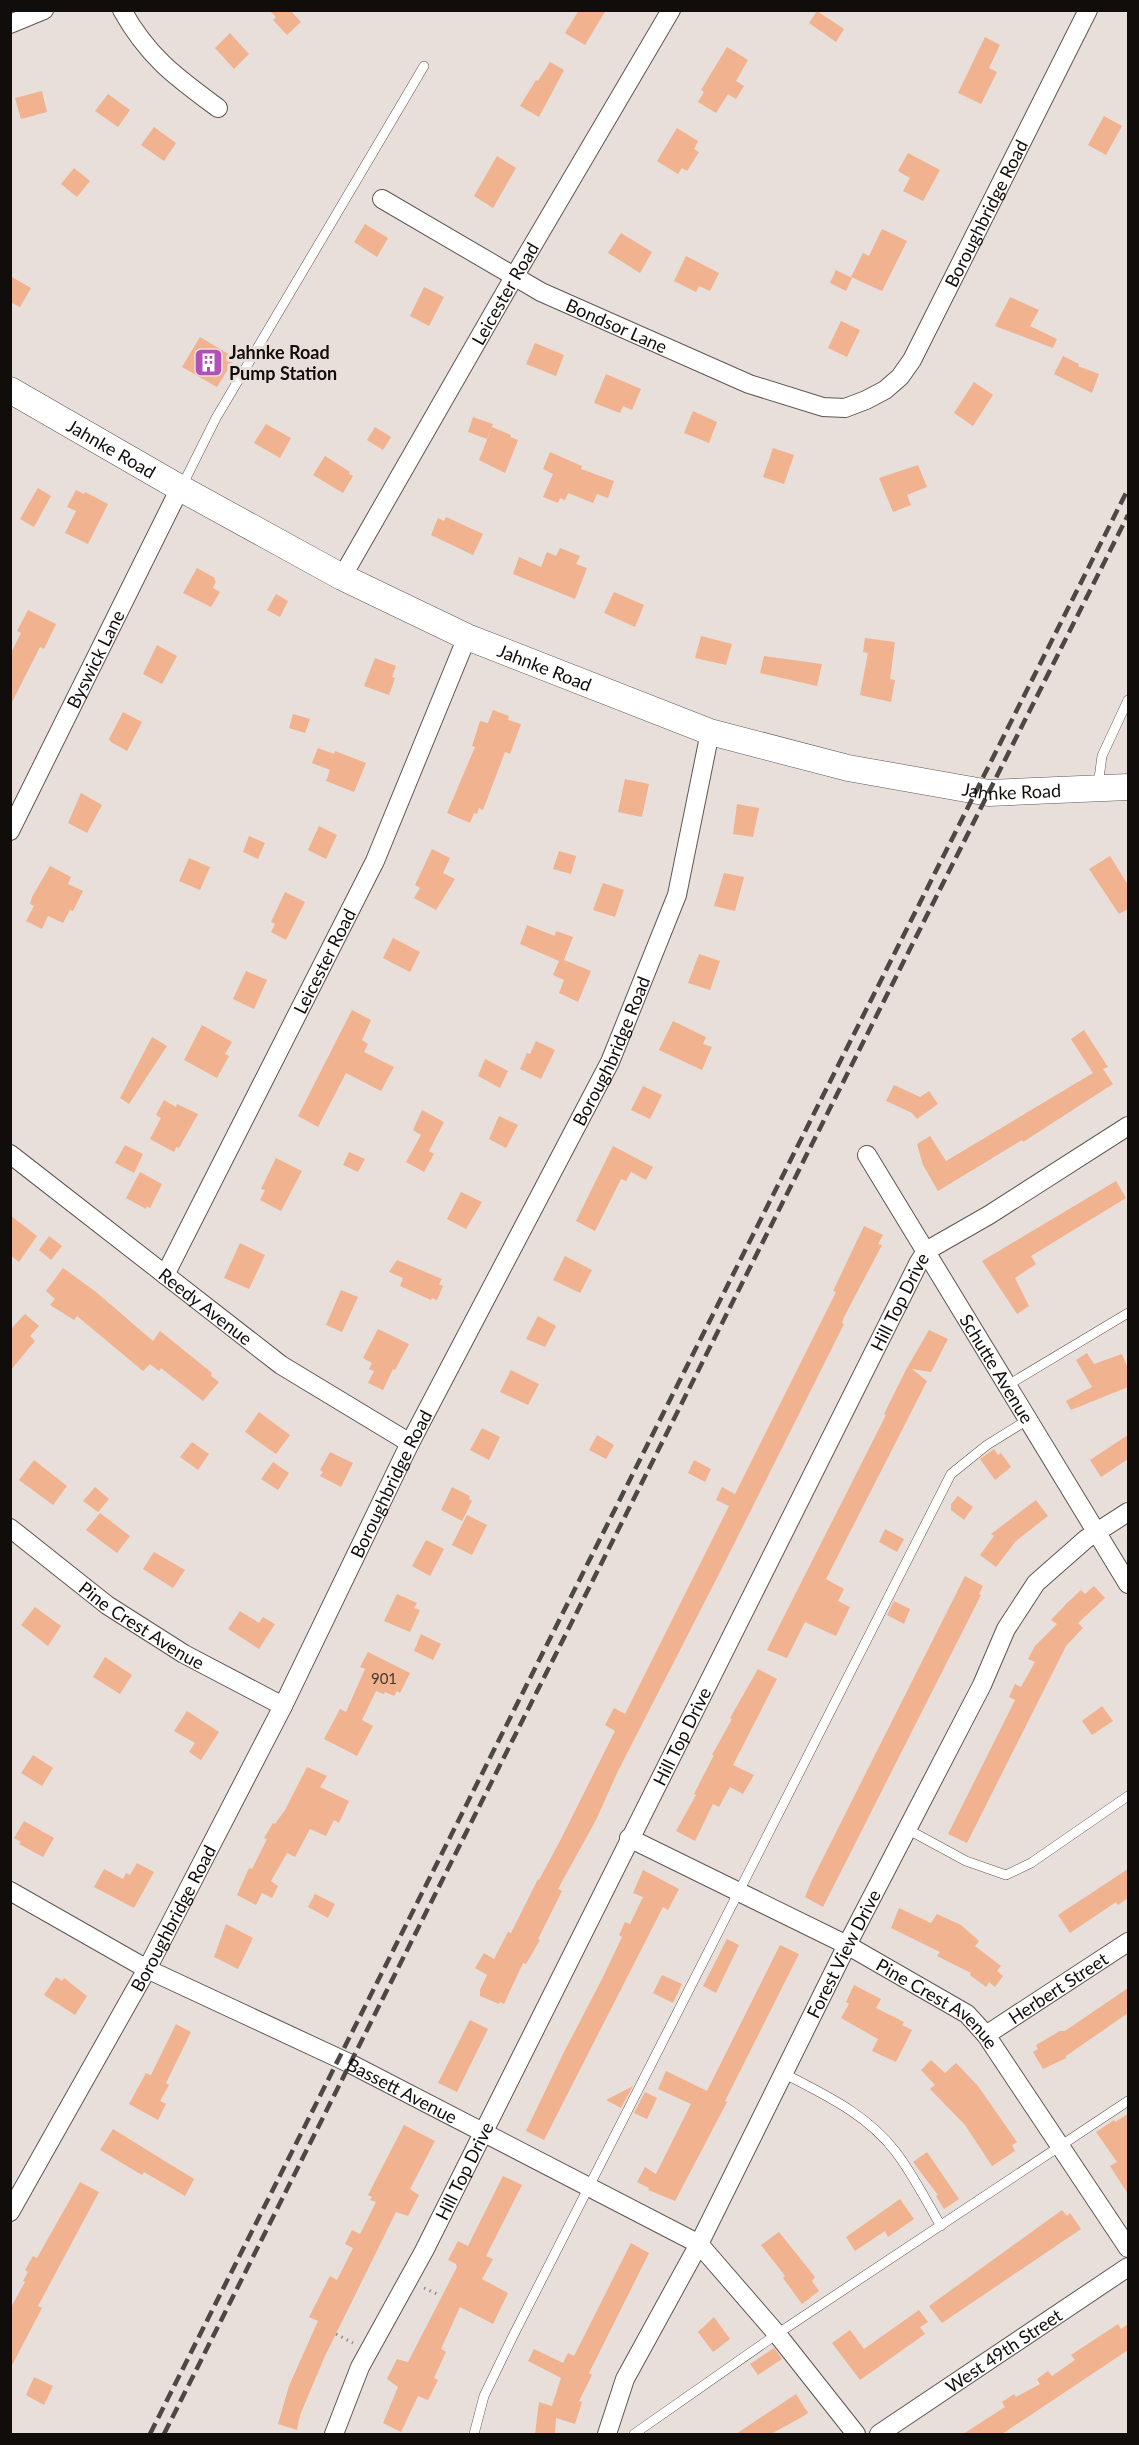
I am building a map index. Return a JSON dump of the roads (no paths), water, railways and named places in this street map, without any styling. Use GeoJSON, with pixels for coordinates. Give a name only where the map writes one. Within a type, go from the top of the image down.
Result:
{"type":"FeatureCollection","features":[{"type":"Feature","properties":{"kind":"main road","name":"Jahnke Road"},"geometry":{"type":"LineString","coordinates":[[10,390],[180,488],[342,577],[467,637],[710,732],[848,768],[989,794],[1128,787]]}},
{"type":"Feature","properties":{"kind":"street"},"geometry":{"type":"LineString","coordinates":[[10,24],[44,10]]}},
{"type":"Feature","properties":{"kind":"street"},"geometry":{"type":"LineString","coordinates":[[122,10],[152,55],[170,72],[218,108]]}},
{"type":"Feature","properties":{"kind":"street","name":"Leicester Road"},"geometry":{"type":"LineString","coordinates":[[342,577],[671,10]]}},
{"type":"Feature","properties":{"kind":"street","name":"Boroughbridge Road"},"geometry":{"type":"LineString","coordinates":[[866,400],[900,377],[912,360],[1088,10]]}},
{"type":"Feature","properties":{"kind":"street","name":"Bondsor Lane"},"geometry":{"type":"LineString","coordinates":[[382,199],[541,292],[749,384],[823,407],[845,408],[866,400]]}},
{"type":"Feature","properties":{"kind":"street","name":"Byswick Lane"},"geometry":{"type":"LineString","coordinates":[[10,831],[180,488]]}},
{"type":"Feature","properties":{"kind":"street","name":"Leicester Road"},"geometry":{"type":"LineString","coordinates":[[165,1275],[375,861],[467,637]]}},
{"type":"Feature","properties":{"kind":"street","name":"Boroughbridge Road"},"geometry":{"type":"LineString","coordinates":[[10,2212],[147,1969],[283,1706],[410,1443],[610,1062],[676,895],[710,732]]}},
{"type":"Feature","properties":{"kind":"street","name":"Hill Top Drive"},"geometry":{"type":"LineString","coordinates":[[334,2434],[360,2367],[424,2251],[629,1838],[926,1251],[989,1215],[1128,1126]]}},
{"type":"Feature","properties":{"kind":"street","name":"Reedy Avenue"},"geometry":{"type":"LineString","coordinates":[[10,1154],[281,1365],[410,1443]]}},
{"type":"Feature","properties":{"kind":"street","name":"Schutte Avenue"},"geometry":{"type":"LineString","coordinates":[[867,1155],[1128,1584]]}},
{"type":"Feature","properties":{"kind":"street","name":"Forest View Drive"},"geometry":{"type":"LineString","coordinates":[[607,2434],[625,2379],[699,2244],[847,1945],[982,1685],[1006,1629],[1036,1582],[1097,1532],[1128,1512]]}},
{"type":"Feature","properties":{"kind":"street","name":"Pine Crest Avenue"},"geometry":{"type":"LineString","coordinates":[[10,1528],[107,1605],[184,1654],[283,1706]]}},
{"type":"Feature","properties":{"kind":"street","name":"Pine Crest Avenue"},"geometry":{"type":"LineString","coordinates":[[629,1838],[847,1945],[967,2014],[987,2036],[1062,2145],[1128,2248]]}},
{"type":"Feature","properties":{"kind":"street","name":"Bassett Avenue"},"geometry":{"type":"LineString","coordinates":[[10,1891],[147,1969],[351,2064],[699,2244],[777,2334],[857,2434]]}},
{"type":"Feature","properties":{"kind":"street","name":"Herbert Street"},"geometry":{"type":"LineString","coordinates":[[987,2036],[1128,1941]]}},
{"type":"Feature","properties":{"kind":"street","name":"West 49th Street"},"geometry":{"type":"LineString","coordinates":[[879,2434],[1128,2267]]}},
{"type":"Feature","properties":{"kind":"street"},"geometry":{"type":"LineString","coordinates":[[857,2434],[866,2434]]}},
{"type":"Feature","properties":{"kind":"lane"},"geometry":{"type":"LineString","coordinates":[[180,488],[216,418],[424,66]]}},
{"type":"Feature","properties":{"kind":"lane"},"geometry":{"type":"LineString","coordinates":[[1098,789],[1102,756],[1128,700]]}},
{"type":"Feature","properties":{"kind":"lane"},"geometry":{"type":"LineString","coordinates":[[1008,1385],[1128,1312]]}},
{"type":"Feature","properties":{"kind":"lane"},"geometry":{"type":"LineString","coordinates":[[474,2434],[484,2396],[737,1891],[951,1474],[987,1445],[1029,1419]]}},
{"type":"Feature","properties":{"kind":"lane"},"geometry":{"type":"LineString","coordinates":[[907,1829],[966,1861],[1006,1875],[1031,1863],[1128,1796]]}},
{"type":"Feature","properties":{"kind":"lane"},"geometry":{"type":"LineString","coordinates":[[783,2073],[848,2107],[873,2128],[895,2151],[941,2226]]}},
{"type":"Feature","properties":{"kind":"lane"},"geometry":{"type":"LineString","coordinates":[[634,2434],[777,2334],[1128,2101]]}},
{"type":"Feature","properties":{"kind":"railway"},"geometry":{"type":"LineString","coordinates":[[150,2434],[1128,489]]}},
{"type":"Feature","properties":{"kind":"railway"},"geometry":{"type":"LineString","coordinates":[[164,2434],[1128,515]]}},
{"type":"Feature","properties":{"kind":"place","name":"Jahnke Road Pump Station"},"geometry":{"type":"Point","coordinates":[208,362]}}]}
